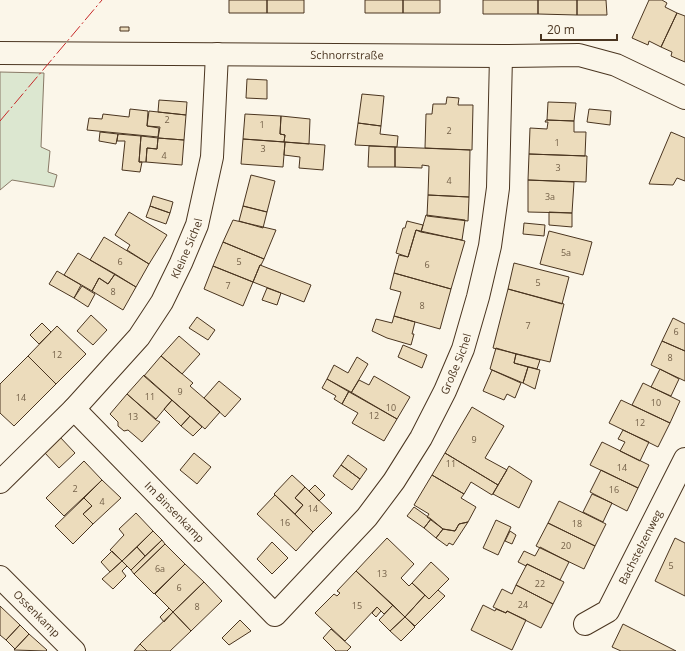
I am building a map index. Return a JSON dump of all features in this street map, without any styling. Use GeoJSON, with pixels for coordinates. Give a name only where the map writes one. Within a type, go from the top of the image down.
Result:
{"type":"FeatureCollection","features":[{"type":"Feature","properties":{"kind":"street","name":"Schnorrstraße"},"geometry":{"type":"LineString","coordinates":[[0,52],[501,56],[579,55],[616,65],[685,98]]}},
{"type":"Feature","properties":{"kind":"street","name":"Kleine Sichel"},"geometry":{"type":"LineString","coordinates":[[74,410],[139,337],[162,302],[192,238],[197,225],[212,157],[217,54]]}},
{"type":"Feature","properties":{"kind":"street","name":"Große Sichel"},"geometry":{"type":"LineString","coordinates":[[274,615],[367,517],[394,481],[421,438],[445,391],[463,349],[478,297],[490,246],[498,188],[501,56]]}},
{"type":"Feature","properties":{"kind":"street"},"geometry":{"type":"LineString","coordinates":[[0,482],[74,410]]}},
{"type":"Feature","properties":{"kind":"street","name":"Im Binsenkamp"},"geometry":{"type":"LineString","coordinates":[[74,410],[274,615]]}},
{"type":"Feature","properties":{"kind":"street","name":"Bachstelzenweg"},"geometry":{"type":"LineString","coordinates":[[585,624],[608,612],[685,459]]}},
{"type":"Feature","properties":{"kind":"street","name":"Ossenkamp"},"geometry":{"type":"LineString","coordinates":[[0,577],[74,651]]}},
{"type":"Feature","properties":{"kind":"green space"},"geometry":{"type":"Polygon","coordinates":[[[0,72],[44,73],[41,147],[50,151],[48,172],[57,175],[54,187],[12,180],[0,190],[0,72]]]}},
{"type":"Feature","properties":{"kind":"building"},"geometry":{"type":"Polygon","coordinates":[[[229,0],[267,0],[267,13],[229,13],[229,0]]]}},
{"type":"Feature","properties":{"kind":"building"},"geometry":{"type":"Polygon","coordinates":[[[267,0],[304,0],[304,13],[267,13],[267,0]]]}},
{"type":"Feature","properties":{"kind":"building"},"geometry":{"type":"Polygon","coordinates":[[[365,0],[403,0],[403,13],[365,13],[365,0]]]}},
{"type":"Feature","properties":{"kind":"building"},"geometry":{"type":"Polygon","coordinates":[[[403,0],[440,0],[440,13],[403,13],[403,0]]]}},
{"type":"Feature","properties":{"kind":"building"},"geometry":{"type":"Polygon","coordinates":[[[483,0],[538,0],[538,14],[483,14],[483,0]]]}},
{"type":"Feature","properties":{"kind":"building"},"geometry":{"type":"Polygon","coordinates":[[[538,0],[577,0],[577,15],[538,14],[538,0]]]}},
{"type":"Feature","properties":{"kind":"building"},"geometry":{"type":"Polygon","coordinates":[[[577,0],[606,0],[607,15],[577,15],[577,0]]]}},
{"type":"Feature","properties":{"kind":"building"},"geometry":{"type":"Polygon","coordinates":[[[649,0],[662,0],[667,3],[665,7],[677,13],[661,47],[649,41],[648,45],[632,38],[649,0]]]}},
{"type":"Feature","properties":{"kind":"building"},"geometry":{"type":"Polygon","coordinates":[[[677,13],[685,16],[685,62],[671,56],[672,52],[661,47],[677,13]]]}},
{"type":"Feature","properties":{"kind":"building"},"geometry":{"type":"Polygon","coordinates":[[[120,27],[129,27],[129,31],[120,31],[120,27]]]}},
{"type":"Feature","properties":{"kind":"building"},"geometry":{"type":"Polygon","coordinates":[[[247,79],[267,80],[267,99],[246,98],[247,79]]]}},
{"type":"Feature","properties":{"kind":"building"},"geometry":{"type":"Polygon","coordinates":[[[362,94],[384,96],[381,126],[358,123],[362,94]]]}},
{"type":"Feature","properties":{"kind":"building"},"geometry":{"type":"Polygon","coordinates":[[[447,97],[459,98],[458,105],[473,105],[472,150],[425,148],[426,114],[432,114],[433,104],[446,104],[447,97]]]}},
{"type":"Feature","properties":{"kind":"building"},"geometry":{"type":"Polygon","coordinates":[[[159,100],[187,102],[186,115],[158,112],[159,100]]]}},
{"type":"Feature","properties":{"kind":"building"},"geometry":{"type":"Polygon","coordinates":[[[548,102],[576,103],[574,121],[547,120],[548,102]]]}},
{"type":"Feature","properties":{"kind":"building"},"geometry":{"type":"Polygon","coordinates":[[[130,109],[148,111],[147,126],[159,128],[158,137],[87,130],[89,118],[102,119],[103,114],[129,117],[130,109]]]}},
{"type":"Feature","properties":{"kind":"building"},"geometry":{"type":"Polygon","coordinates":[[[589,109],[611,111],[610,125],[587,122],[589,109]]]}},
{"type":"Feature","properties":{"kind":"building"},"geometry":{"type":"Polygon","coordinates":[[[149,111],[186,115],[184,140],[158,138],[160,127],[147,126],[149,111]]]}},
{"type":"Feature","properties":{"kind":"building"},"geometry":{"type":"Polygon","coordinates":[[[245,114],[281,116],[280,134],[285,135],[284,142],[243,139],[245,114]]]}},
{"type":"Feature","properties":{"kind":"building"},"geometry":{"type":"Polygon","coordinates":[[[281,116],[310,119],[309,144],[284,142],[285,135],[280,134],[281,116]]]}},
{"type":"Feature","properties":{"kind":"building"},"geometry":{"type":"Polygon","coordinates":[[[546,120],[574,121],[574,132],[586,132],[585,156],[529,154],[530,128],[547,129],[548,122],[545,122],[546,120]]]}},
{"type":"Feature","properties":{"kind":"building"},"geometry":{"type":"Polygon","coordinates":[[[358,123],[381,126],[380,134],[398,136],[397,147],[355,145],[358,123]]]}},
{"type":"Feature","properties":{"kind":"building"},"geometry":{"type":"Polygon","coordinates":[[[100,132],[118,134],[116,144],[99,141],[100,132]]]}},
{"type":"Feature","properties":{"kind":"building"},"geometry":{"type":"Polygon","coordinates":[[[671,132],[685,138],[685,181],[677,178],[673,185],[649,184],[671,132]]]}},
{"type":"Feature","properties":{"kind":"building"},"geometry":{"type":"Polygon","coordinates":[[[118,134],[141,136],[139,162],[142,162],[140,172],[122,170],[125,141],[117,141],[118,134]]]}},
{"type":"Feature","properties":{"kind":"building"},"geometry":{"type":"Polygon","coordinates":[[[141,136],[158,138],[157,149],[147,148],[146,162],[139,162],[141,136]]]}},
{"type":"Feature","properties":{"kind":"building"},"geometry":{"type":"Polygon","coordinates":[[[158,138],[184,140],[182,165],[146,162],[147,148],[157,149],[158,138]]]}},
{"type":"Feature","properties":{"kind":"building"},"geometry":{"type":"Polygon","coordinates":[[[243,139],[285,142],[283,167],[241,164],[243,139]]]}},
{"type":"Feature","properties":{"kind":"building"},"geometry":{"type":"Polygon","coordinates":[[[285,142],[325,145],[323,170],[299,168],[300,157],[284,155],[285,142]]]}},
{"type":"Feature","properties":{"kind":"building"},"geometry":{"type":"Polygon","coordinates":[[[369,146],[395,147],[395,167],[368,167],[369,146]]]}},
{"type":"Feature","properties":{"kind":"building"},"geometry":{"type":"Polygon","coordinates":[[[395,147],[470,150],[469,197],[428,195],[429,166],[422,165],[422,168],[395,167],[395,147]]]}},
{"type":"Feature","properties":{"kind":"building"},"geometry":{"type":"Polygon","coordinates":[[[529,154],[587,156],[586,182],[528,180],[529,154]]]}},
{"type":"Feature","properties":{"kind":"building"},"geometry":{"type":"Polygon","coordinates":[[[251,175],[275,181],[267,212],[243,206],[251,175]]]}},
{"type":"Feature","properties":{"kind":"building"},"geometry":{"type":"Polygon","coordinates":[[[528,180],[574,182],[572,213],[528,212],[528,180]]]}},
{"type":"Feature","properties":{"kind":"building"},"geometry":{"type":"Polygon","coordinates":[[[428,195],[469,197],[468,221],[427,216],[428,195]]]}},
{"type":"Feature","properties":{"kind":"building"},"geometry":{"type":"Polygon","coordinates":[[[153,196],[173,202],[170,213],[150,206],[153,196]]]}},
{"type":"Feature","properties":{"kind":"building"},"geometry":{"type":"Polygon","coordinates":[[[150,206],[170,213],[166,224],[146,217],[150,206]]]}},
{"type":"Feature","properties":{"kind":"building"},"geometry":{"type":"Polygon","coordinates":[[[243,206],[267,212],[263,228],[239,221],[243,206]]]}},
{"type":"Feature","properties":{"kind":"building"},"geometry":{"type":"Polygon","coordinates":[[[129,212],[167,235],[149,264],[127,250],[130,245],[115,235],[129,212]]]}},
{"type":"Feature","properties":{"kind":"building"},"geometry":{"type":"Polygon","coordinates":[[[549,212],[572,213],[572,227],[549,225],[549,212]]]}},
{"type":"Feature","properties":{"kind":"building"},"geometry":{"type":"Polygon","coordinates":[[[426,215],[465,220],[462,240],[421,232],[426,215]]]}},
{"type":"Feature","properties":{"kind":"building"},"geometry":{"type":"Polygon","coordinates":[[[233,220],[276,230],[264,259],[223,242],[233,220]]]}},
{"type":"Feature","properties":{"kind":"building"},"geometry":{"type":"Polygon","coordinates":[[[407,221],[423,225],[421,232],[416,230],[408,257],[396,253],[403,228],[405,228],[407,221]]]}},
{"type":"Feature","properties":{"kind":"building"},"geometry":{"type":"Polygon","coordinates":[[[524,223],[545,225],[544,236],[523,234],[524,223]]]}},
{"type":"Feature","properties":{"kind":"building"},"geometry":{"type":"Polygon","coordinates":[[[416,230],[465,241],[451,289],[394,273],[399,255],[408,257],[416,230]]]}},
{"type":"Feature","properties":{"kind":"building"},"geometry":{"type":"Polygon","coordinates":[[[549,231],[592,242],[583,275],[540,264],[549,231]]]}},
{"type":"Feature","properties":{"kind":"building"},"geometry":{"type":"Polygon","coordinates":[[[104,237],[149,264],[136,287],[90,260],[104,237]]]}},
{"type":"Feature","properties":{"kind":"building"},"geometry":{"type":"Polygon","coordinates":[[[223,242],[264,259],[253,282],[213,266],[223,242]]]}},
{"type":"Feature","properties":{"kind":"building"},"geometry":{"type":"Polygon","coordinates":[[[78,253],[115,274],[108,284],[99,278],[92,291],[64,275],[78,253]]]}},
{"type":"Feature","properties":{"kind":"building"},"geometry":{"type":"Polygon","coordinates":[[[514,263],[569,277],[562,304],[508,289],[514,263]]]}},
{"type":"Feature","properties":{"kind":"building"},"geometry":{"type":"Polygon","coordinates":[[[260,265],[311,285],[304,302],[253,282],[260,265]]]}},
{"type":"Feature","properties":{"kind":"building"},"geometry":{"type":"Polygon","coordinates":[[[213,266],[253,282],[243,306],[204,289],[213,266]]]}},
{"type":"Feature","properties":{"kind":"building"},"geometry":{"type":"Polygon","coordinates":[[[57,271],[81,285],[74,298],[49,284],[57,271]]]}},
{"type":"Feature","properties":{"kind":"building"},"geometry":{"type":"Polygon","coordinates":[[[394,273],[451,289],[440,329],[394,316],[401,292],[390,289],[394,273]]]}},
{"type":"Feature","properties":{"kind":"building"},"geometry":{"type":"Polygon","coordinates":[[[115,274],[136,287],[123,310],[92,291],[99,278],[108,284],[115,274]]]}},
{"type":"Feature","properties":{"kind":"building"},"geometry":{"type":"Polygon","coordinates":[[[82,286],[95,294],[88,307],[74,298],[82,286]]]}},
{"type":"Feature","properties":{"kind":"building"},"geometry":{"type":"Polygon","coordinates":[[[267,288],[281,293],[277,305],[262,300],[267,288]]]}},
{"type":"Feature","properties":{"kind":"building"},"geometry":{"type":"Polygon","coordinates":[[[508,289],[564,304],[550,362],[493,348],[508,289]]]}},
{"type":"Feature","properties":{"kind":"building"},"geometry":{"type":"Polygon","coordinates":[[[91,315],[107,330],[93,345],[77,331],[91,315]]]}},
{"type":"Feature","properties":{"kind":"building"},"geometry":{"type":"Polygon","coordinates":[[[394,316],[415,322],[411,345],[387,338],[372,331],[376,319],[392,323],[394,316]]]}},
{"type":"Feature","properties":{"kind":"building"},"geometry":{"type":"Polygon","coordinates":[[[197,317],[215,330],[208,340],[189,328],[197,317]]]}},
{"type":"Feature","properties":{"kind":"building"},"geometry":{"type":"Polygon","coordinates":[[[673,318],[685,324],[685,351],[662,341],[673,318]]]}},
{"type":"Feature","properties":{"kind":"building"},"geometry":{"type":"Polygon","coordinates":[[[42,323],[51,332],[39,344],[30,335],[42,323]]]}},
{"type":"Feature","properties":{"kind":"building"},"geometry":{"type":"Polygon","coordinates":[[[57,326],[86,354],[56,384],[28,356],[57,326]]]}},
{"type":"Feature","properties":{"kind":"building"},"geometry":{"type":"Polygon","coordinates":[[[179,336],[200,354],[182,374],[161,356],[179,336]]]}},
{"type":"Feature","properties":{"kind":"building"},"geometry":{"type":"Polygon","coordinates":[[[662,341],[685,351],[685,381],[651,365],[662,341]]]}},
{"type":"Feature","properties":{"kind":"building"},"geometry":{"type":"Polygon","coordinates":[[[403,345],[427,355],[422,368],[398,357],[403,345]]]}},
{"type":"Feature","properties":{"kind":"building"},"geometry":{"type":"Polygon","coordinates":[[[496,348],[516,354],[514,363],[528,367],[523,383],[490,369],[496,348]]]}},
{"type":"Feature","properties":{"kind":"building"},"geometry":{"type":"Polygon","coordinates":[[[516,354],[540,360],[537,369],[514,363],[516,354]]]}},
{"type":"Feature","properties":{"kind":"building"},"geometry":{"type":"Polygon","coordinates":[[[28,356],[56,384],[14,426],[0,413],[0,384],[28,356]]]}},
{"type":"Feature","properties":{"kind":"building"},"geometry":{"type":"Polygon","coordinates":[[[161,356],[193,383],[190,386],[220,412],[205,429],[144,376],[161,356]]]}},
{"type":"Feature","properties":{"kind":"building"},"geometry":{"type":"Polygon","coordinates":[[[357,357],[368,364],[351,393],[327,379],[334,365],[348,373],[357,357]]]}},
{"type":"Feature","properties":{"kind":"building"},"geometry":{"type":"Polygon","coordinates":[[[528,367],[540,370],[535,389],[523,383],[528,367]]]}},
{"type":"Feature","properties":{"kind":"building"},"geometry":{"type":"Polygon","coordinates":[[[660,369],[679,379],[671,396],[651,387],[660,369]]]}},
{"type":"Feature","properties":{"kind":"building"},"geometry":{"type":"Polygon","coordinates":[[[492,370],[521,383],[515,398],[507,394],[504,400],[483,391],[492,370]]]}},
{"type":"Feature","properties":{"kind":"building"},"geometry":{"type":"Polygon","coordinates":[[[144,375],[172,400],[156,419],[127,394],[144,375]]]}},
{"type":"Feature","properties":{"kind":"building"},"geometry":{"type":"Polygon","coordinates":[[[374,376],[410,397],[397,419],[351,393],[359,380],[369,385],[374,376]]]}},
{"type":"Feature","properties":{"kind":"building"},"geometry":{"type":"Polygon","coordinates":[[[327,379],[349,391],[342,404],[334,399],[336,396],[322,388],[327,379]]]}},
{"type":"Feature","properties":{"kind":"building"},"geometry":{"type":"Polygon","coordinates":[[[219,381],[241,399],[225,417],[204,398],[219,381]]]}},
{"type":"Feature","properties":{"kind":"building"},"geometry":{"type":"Polygon","coordinates":[[[643,383],[680,401],[670,423],[632,405],[643,383]]]}},
{"type":"Feature","properties":{"kind":"building"},"geometry":{"type":"Polygon","coordinates":[[[349,391],[397,419],[384,441],[352,423],[358,413],[342,404],[349,391]]]}},
{"type":"Feature","properties":{"kind":"building"},"geometry":{"type":"Polygon","coordinates":[[[127,394],[160,422],[142,442],[128,430],[124,431],[118,426],[118,422],[110,414],[127,394]]]}},
{"type":"Feature","properties":{"kind":"building"},"geometry":{"type":"Polygon","coordinates":[[[172,400],[190,416],[181,426],[164,409],[172,400]]]}},
{"type":"Feature","properties":{"kind":"building"},"geometry":{"type":"Polygon","coordinates":[[[621,400],[670,423],[658,447],[609,423],[621,400]]]}},
{"type":"Feature","properties":{"kind":"building"},"geometry":{"type":"Polygon","coordinates":[[[472,407],[504,426],[485,458],[507,470],[498,485],[445,453],[472,407]]]}},
{"type":"Feature","properties":{"kind":"building"},"geometry":{"type":"Polygon","coordinates":[[[190,416],[202,427],[193,436],[181,426],[190,416]]]}},
{"type":"Feature","properties":{"kind":"building"},"geometry":{"type":"Polygon","coordinates":[[[623,430],[649,442],[640,461],[620,451],[625,442],[618,439],[623,430]]]}},
{"type":"Feature","properties":{"kind":"building"},"geometry":{"type":"Polygon","coordinates":[[[59,436],[75,453],[59,468],[44,452],[59,436]]]}},
{"type":"Feature","properties":{"kind":"building"},"geometry":{"type":"Polygon","coordinates":[[[602,442],[649,465],[638,488],[590,465],[602,442]]]}},
{"type":"Feature","properties":{"kind":"building"},"geometry":{"type":"Polygon","coordinates":[[[194,453],[211,467],[197,484],[180,470],[194,453]]]}},
{"type":"Feature","properties":{"kind":"building"},"geometry":{"type":"Polygon","coordinates":[[[445,453],[498,485],[492,495],[471,482],[464,494],[432,475],[445,453]]]}},
{"type":"Feature","properties":{"kind":"building"},"geometry":{"type":"Polygon","coordinates":[[[348,455],[367,469],[360,479],[341,465],[348,455]]]}},
{"type":"Feature","properties":{"kind":"building"},"geometry":{"type":"Polygon","coordinates":[[[84,461],[102,480],[64,516],[46,498],[84,461]]]}},
{"type":"Feature","properties":{"kind":"building"},"geometry":{"type":"Polygon","coordinates":[[[341,465],[360,479],[352,490],[333,476],[341,465]]]}},
{"type":"Feature","properties":{"kind":"building"},"geometry":{"type":"Polygon","coordinates":[[[509,466],[532,481],[519,508],[493,494],[509,466]]]}},
{"type":"Feature","properties":{"kind":"building"},"geometry":{"type":"Polygon","coordinates":[[[601,470],[638,488],[627,511],[590,492],[601,470]]]}},
{"type":"Feature","properties":{"kind":"building"},"geometry":{"type":"Polygon","coordinates":[[[292,475],[305,487],[295,498],[303,505],[295,514],[274,494],[292,475]]]}},
{"type":"Feature","properties":{"kind":"building"},"geometry":{"type":"Polygon","coordinates":[[[432,475],[464,494],[461,498],[476,507],[468,522],[459,524],[455,531],[443,529],[427,517],[429,514],[414,505],[432,475]]]}},
{"type":"Feature","properties":{"kind":"building"},"geometry":{"type":"Polygon","coordinates":[[[102,480],[121,498],[93,524],[83,514],[92,506],[84,498],[102,480]]]}},
{"type":"Feature","properties":{"kind":"building"},"geometry":{"type":"Polygon","coordinates":[[[315,485],[325,495],[319,501],[309,491],[315,485]]]}},
{"type":"Feature","properties":{"kind":"building"},"geometry":{"type":"Polygon","coordinates":[[[305,487],[332,513],[313,532],[295,514],[303,505],[295,498],[305,487]]]}},
{"type":"Feature","properties":{"kind":"building"},"geometry":{"type":"Polygon","coordinates":[[[592,494],[612,503],[603,522],[583,512],[592,494]]]}},
{"type":"Feature","properties":{"kind":"building"},"geometry":{"type":"Polygon","coordinates":[[[275,495],[313,532],[296,551],[257,514],[275,495]]]}},
{"type":"Feature","properties":{"kind":"building"},"geometry":{"type":"Polygon","coordinates":[[[84,498],[92,506],[83,514],[93,524],[73,544],[55,526],[84,498]]]}},
{"type":"Feature","properties":{"kind":"building"},"geometry":{"type":"Polygon","coordinates":[[[559,501],[606,524],[595,546],[548,523],[559,501]]]}},
{"type":"Feature","properties":{"kind":"building"},"geometry":{"type":"Polygon","coordinates":[[[414,507],[431,519],[424,528],[407,516],[414,507]]]}},
{"type":"Feature","properties":{"kind":"building"},"geometry":{"type":"Polygon","coordinates":[[[136,513],[153,531],[122,561],[110,550],[124,535],[119,529],[136,513]]]}},
{"type":"Feature","properties":{"kind":"building"},"geometry":{"type":"Polygon","coordinates":[[[431,519],[443,529],[436,538],[424,528],[431,519]]]}},
{"type":"Feature","properties":{"kind":"building"},"geometry":{"type":"Polygon","coordinates":[[[496,520],[511,527],[498,555],[483,548],[496,520]]]}},
{"type":"Feature","properties":{"kind":"building"},"geometry":{"type":"Polygon","coordinates":[[[468,522],[453,545],[449,543],[447,546],[436,538],[443,529],[455,531],[459,524],[468,522]]]}},
{"type":"Feature","properties":{"kind":"building"},"geometry":{"type":"Polygon","coordinates":[[[548,523],[595,546],[584,569],[536,546],[548,523]]]}},
{"type":"Feature","properties":{"kind":"building"},"geometry":{"type":"Polygon","coordinates":[[[153,531],[162,540],[145,556],[137,547],[153,531]]]}},
{"type":"Feature","properties":{"kind":"building"},"geometry":{"type":"Polygon","coordinates":[[[510,531],[516,535],[512,544],[505,541],[510,531]]]}},
{"type":"Feature","properties":{"kind":"building"},"geometry":{"type":"Polygon","coordinates":[[[387,538],[414,564],[401,578],[409,586],[412,583],[425,595],[405,617],[356,571],[387,538]]]}},
{"type":"Feature","properties":{"kind":"building"},"geometry":{"type":"Polygon","coordinates":[[[675,538],[685,543],[685,596],[655,581],[675,538]]]}},
{"type":"Feature","properties":{"kind":"building"},"geometry":{"type":"Polygon","coordinates":[[[162,540],[165,544],[134,574],[131,570],[162,540]]]}},
{"type":"Feature","properties":{"kind":"building"},"geometry":{"type":"Polygon","coordinates":[[[272,542],[288,558],[272,574],[257,559],[272,542]]]}},
{"type":"Feature","properties":{"kind":"building"},"geometry":{"type":"Polygon","coordinates":[[[165,544],[185,564],[154,594],[134,574],[165,544]]]}},
{"type":"Feature","properties":{"kind":"building"},"geometry":{"type":"Polygon","coordinates":[[[137,547],[145,556],[131,570],[122,561],[137,547]]]}},
{"type":"Feature","properties":{"kind":"building"},"geometry":{"type":"Polygon","coordinates":[[[540,547],[569,562],[560,580],[527,564],[526,566],[518,562],[524,551],[535,556],[540,547]]]}},
{"type":"Feature","properties":{"kind":"building"},"geometry":{"type":"Polygon","coordinates":[[[112,551],[122,561],[110,572],[101,562],[112,551]]]}},
{"type":"Feature","properties":{"kind":"building"},"geometry":{"type":"Polygon","coordinates":[[[122,561],[127,566],[122,571],[126,576],[113,589],[102,579],[122,561]]]}},
{"type":"Feature","properties":{"kind":"building"},"geometry":{"type":"Polygon","coordinates":[[[431,562],[449,579],[429,599],[412,583],[431,562]]]}},
{"type":"Feature","properties":{"kind":"building"},"geometry":{"type":"Polygon","coordinates":[[[185,564],[204,582],[173,612],[155,594],[185,564]]]}},
{"type":"Feature","properties":{"kind":"building"},"geometry":{"type":"Polygon","coordinates":[[[527,564],[564,582],[553,604],[516,585],[527,564]]]}},
{"type":"Feature","properties":{"kind":"building"},"geometry":{"type":"Polygon","coordinates":[[[356,571],[393,605],[384,614],[377,607],[345,641],[315,613],[334,594],[337,596],[340,593],[337,591],[356,571]]]}},
{"type":"Feature","properties":{"kind":"building"},"geometry":{"type":"Polygon","coordinates":[[[204,582],[222,601],[191,631],[173,612],[204,582]]]}},
{"type":"Feature","properties":{"kind":"building"},"geometry":{"type":"Polygon","coordinates":[[[516,585],[553,604],[541,628],[507,611],[506,613],[493,607],[502,589],[512,594],[516,585]]]}},
{"type":"Feature","properties":{"kind":"building"},"geometry":{"type":"Polygon","coordinates":[[[438,590],[445,596],[415,626],[405,617],[425,595],[429,599],[438,590]]]}},
{"type":"Feature","properties":{"kind":"building"},"geometry":{"type":"Polygon","coordinates":[[[393,605],[405,617],[390,631],[379,620],[393,605]]]}},
{"type":"Feature","properties":{"kind":"building"},"geometry":{"type":"Polygon","coordinates":[[[483,605],[495,611],[496,609],[506,613],[507,611],[526,620],[512,650],[471,630],[483,605]]]}},
{"type":"Feature","properties":{"kind":"building"},"geometry":{"type":"Polygon","coordinates":[[[0,606],[20,625],[6,640],[0,635],[0,606]]]}},
{"type":"Feature","properties":{"kind":"building"},"geometry":{"type":"Polygon","coordinates":[[[377,607],[381,611],[376,617],[372,613],[377,607]]]}},
{"type":"Feature","properties":{"kind":"building"},"geometry":{"type":"Polygon","coordinates":[[[169,608],[173,612],[164,622],[160,617],[169,608]]]}},
{"type":"Feature","properties":{"kind":"building"},"geometry":{"type":"Polygon","coordinates":[[[173,612],[191,631],[170,651],[147,651],[140,644],[173,612]]]}},
{"type":"Feature","properties":{"kind":"building"},"geometry":{"type":"Polygon","coordinates":[[[405,617],[415,627],[401,641],[390,631],[405,617]]]}},
{"type":"Feature","properties":{"kind":"building"},"geometry":{"type":"Polygon","coordinates":[[[240,620],[251,631],[229,645],[222,638],[240,620]]]}},
{"type":"Feature","properties":{"kind":"building"},"geometry":{"type":"Polygon","coordinates":[[[623,624],[676,651],[621,651],[612,647],[623,624]]]}},
{"type":"Feature","properties":{"kind":"building"},"geometry":{"type":"Polygon","coordinates":[[[20,625],[29,634],[15,649],[6,640],[20,625]]]}},
{"type":"Feature","properties":{"kind":"building"},"geometry":{"type":"Polygon","coordinates":[[[331,629],[351,647],[347,651],[336,651],[323,638],[331,629]]]}},
{"type":"Feature","properties":{"kind":"building"},"geometry":{"type":"Polygon","coordinates":[[[29,634],[47,650],[14,650],[29,634]]]}},
{"type":"Feature","properties":{"kind":"building"},"geometry":{"type":"Polygon","coordinates":[[[140,644],[147,651],[134,651],[140,644]]]}},
{"type":"Feature","properties":{"kind":"power"},"geometry":{"type":"LineString","coordinates":[[0,121],[102,0]]}}]}
